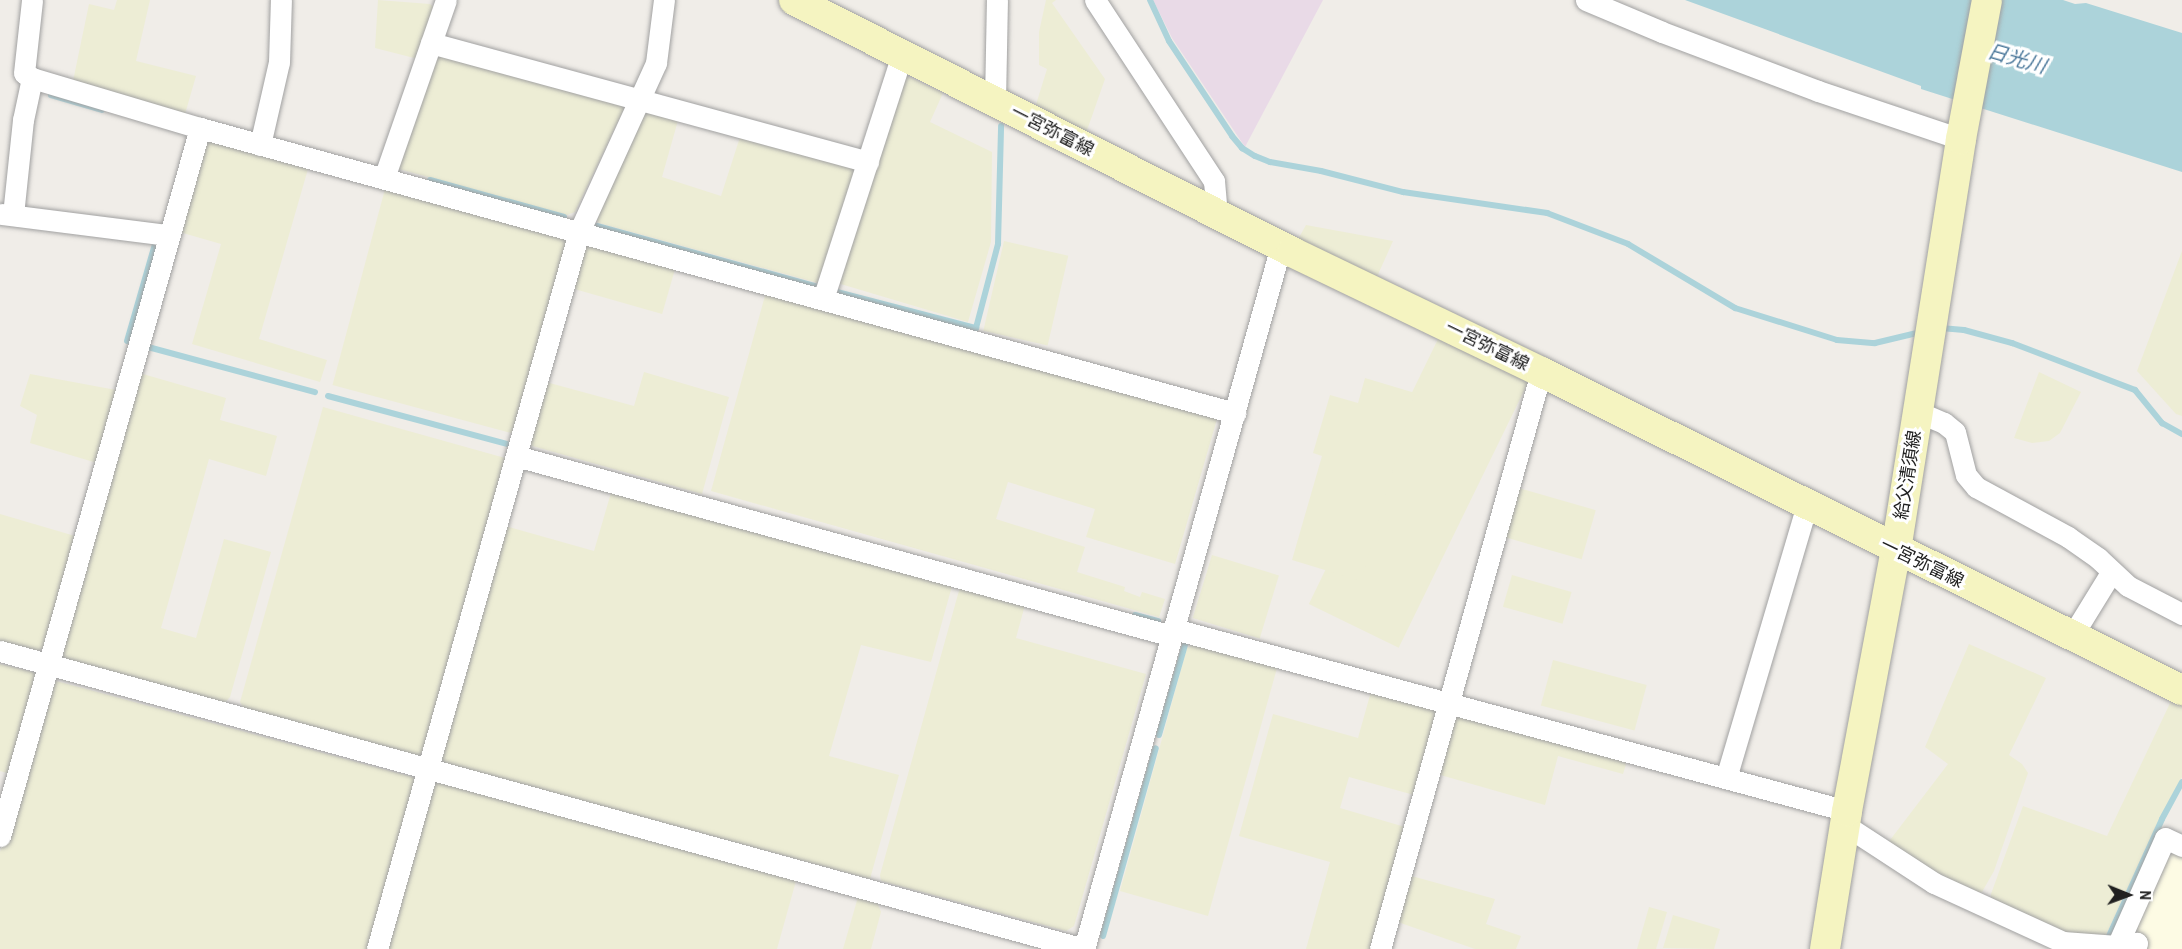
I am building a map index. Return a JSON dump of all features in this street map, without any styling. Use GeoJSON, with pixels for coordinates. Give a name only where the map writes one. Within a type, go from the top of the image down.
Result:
{"type":"FeatureCollection","features":[{"type":"Feature","properties":{"kind":"main road","name":"一宮弥富線"},"geometry":{"type":"LineString","coordinates":[[794,0],[1281,246],[1541,372],[2182,690]]}},
{"type":"Feature","properties":{"kind":"main road","name":"給父清須線"},"geometry":{"type":"LineString","coordinates":[[1825,949],[1846,818],[1896,550],[1962,133],[1987,0]]}},
{"type":"Feature","properties":{"kind":"street"},"geometry":{"type":"LineString","coordinates":[[32,0],[24,73],[32,78],[260,145],[1234,412]]}},
{"type":"Feature","properties":{"kind":"street"},"geometry":{"type":"LineString","coordinates":[[260,145],[279,62],[281,0]]}},
{"type":"Feature","properties":{"kind":"street"},"geometry":{"type":"LineString","coordinates":[[384,178],[446,0]]}},
{"type":"Feature","properties":{"kind":"street"},"geometry":{"type":"LineString","coordinates":[[377,949],[579,232],[656,63],[664,0]]}},
{"type":"Feature","properties":{"kind":"street"},"geometry":{"type":"LineString","coordinates":[[995,102],[997,0]]}},
{"type":"Feature","properties":{"kind":"street"},"geometry":{"type":"LineString","coordinates":[[1095,0],[1214,181],[1217,214]]}},
{"type":"Feature","properties":{"kind":"street"},"geometry":{"type":"LineString","coordinates":[[1586,0],[1662,32],[1818,91],[1962,133]]}},
{"type":"Feature","properties":{"kind":"street"},"geometry":{"type":"LineString","coordinates":[[431,43],[868,162]]}},
{"type":"Feature","properties":{"kind":"street"},"geometry":{"type":"LineString","coordinates":[[823,299],[902,55]]}},
{"type":"Feature","properties":{"kind":"street"},"geometry":{"type":"LineString","coordinates":[[32,78],[6,215],[168,235]]}},
{"type":"Feature","properties":{"kind":"street"},"geometry":{"type":"LineString","coordinates":[[0,836],[200,128]]}},
{"type":"Feature","properties":{"kind":"street"},"geometry":{"type":"LineString","coordinates":[[0,651],[1084,949],[1281,246]]}},
{"type":"Feature","properties":{"kind":"street"},"geometry":{"type":"LineString","coordinates":[[1380,949],[1541,372]]}},
{"type":"Feature","properties":{"kind":"street"},"geometry":{"type":"LineString","coordinates":[[1918,412],[1944,423],[1955,432],[1966,475],[1976,487],[2068,537],[2128,586],[2182,614]]}},
{"type":"Feature","properties":{"kind":"street"},"geometry":{"type":"LineString","coordinates":[[516,456],[1726,778],[1846,818],[1934,883],[2063,942],[2126,948],[2165,838],[2182,846]]}},
{"type":"Feature","properties":{"kind":"street"},"geometry":{"type":"LineString","coordinates":[[1726,778],[1807,505]]}},
{"type":"Feature","properties":{"kind":"street"},"geometry":{"type":"LineString","coordinates":[[2072,636],[2112,571]]}},
{"type":"Feature","properties":{"kind":"shaded area"},"geometry":{"type":"Polygon","coordinates":[[[1153,0],[1323,0],[1245,147],[1172,38],[1153,0]]]}},
{"type":"Feature","properties":{"kind":"shaded area"},"geometry":{"type":"Polygon","coordinates":[[[2177,849],[2182,852],[2182,949],[2143,949],[2130,928],[2163,854],[2177,849]]]}},
{"type":"Feature","properties":{"kind":"green space"},"geometry":{"type":"Polygon","coordinates":[[[117,0],[150,0],[136,61],[196,76],[185,114],[73,81],[89,4],[114,10],[117,0]]]}},
{"type":"Feature","properties":{"kind":"green space"},"geometry":{"type":"Polygon","coordinates":[[[378,0],[430,4],[436,9],[418,59],[375,48],[378,0]]]}},
{"type":"Feature","properties":{"kind":"green space"},"geometry":{"type":"Polygon","coordinates":[[[1046,0],[1056,0],[1052,3],[1105,79],[1085,136],[1034,111],[1047,69],[1039,65],[1039,32],[1046,0]]]}},
{"type":"Feature","properties":{"kind":"green space"},"geometry":{"type":"Polygon","coordinates":[[[440,50],[620,100],[624,109],[575,212],[567,215],[399,169],[395,164],[440,50]]]}},
{"type":"Feature","properties":{"kind":"green space"},"geometry":{"type":"Polygon","coordinates":[[[905,75],[943,93],[930,122],[992,152],[991,242],[968,322],[834,282],[905,75]]]}},
{"type":"Feature","properties":{"kind":"green space"},"geometry":{"type":"Polygon","coordinates":[[[651,109],[679,117],[662,177],[721,196],[741,134],[855,164],[860,172],[822,284],[599,223],[595,218],[642,113],[651,109]]]}},
{"type":"Feature","properties":{"kind":"green space"},"geometry":{"type":"Polygon","coordinates":[[[207,140],[308,169],[259,339],[327,360],[320,382],[192,344],[221,244],[176,231],[207,140]]]}},
{"type":"Feature","properties":{"kind":"green space"},"geometry":{"type":"Polygon","coordinates":[[[385,189],[569,238],[517,435],[332,385],[385,189]]]}},
{"type":"Feature","properties":{"kind":"green space"},"geometry":{"type":"Polygon","coordinates":[[[1306,225],[1393,241],[1376,279],[1297,241],[1306,225]]]}},
{"type":"Feature","properties":{"kind":"green space"},"geometry":{"type":"Polygon","coordinates":[[[1004,241],[1068,256],[1048,345],[983,331],[1004,241]]]}},
{"type":"Feature","properties":{"kind":"green space"},"geometry":{"type":"Polygon","coordinates":[[[585,242],[675,268],[662,314],[572,288],[585,242]]]}},
{"type":"Feature","properties":{"kind":"green space"},"geometry":{"type":"Polygon","coordinates":[[[2182,251],[2182,416],[2176,414],[2137,371],[2182,251]]]}},
{"type":"Feature","properties":{"kind":"green space"},"geometry":{"type":"Polygon","coordinates":[[[766,292],[1217,419],[1175,564],[1086,537],[1095,509],[1008,482],[996,519],[1085,547],[1077,572],[1125,587],[1124,591],[1140,597],[1142,592],[1165,599],[1159,617],[711,491],[766,292]]]}},
{"type":"Feature","properties":{"kind":"green space"},"geometry":{"type":"Polygon","coordinates":[[[1439,337],[1529,381],[1399,648],[1309,604],[1439,337]]]}},
{"type":"Feature","properties":{"kind":"green space"},"geometry":{"type":"Polygon","coordinates":[[[136,372],[226,398],[220,420],[277,436],[266,476],[209,459],[161,628],[196,638],[224,539],[271,552],[230,697],[223,705],[61,658],[136,372]]]}},
{"type":"Feature","properties":{"kind":"green space"},"geometry":{"type":"Polygon","coordinates":[[[644,372],[729,397],[702,494],[529,445],[546,382],[634,406],[644,372]]]}},
{"type":"Feature","properties":{"kind":"green space"},"geometry":{"type":"Polygon","coordinates":[[[2039,372],[2081,392],[2060,433],[2049,441],[2032,443],[2014,438],[2039,372]]]}},
{"type":"Feature","properties":{"kind":"green space"},"geometry":{"type":"Polygon","coordinates":[[[30,374],[116,390],[97,463],[30,443],[37,415],[20,406],[30,374]]]}},
{"type":"Feature","properties":{"kind":"green space"},"geometry":{"type":"Polygon","coordinates":[[[1365,378],[1415,393],[1361,581],[1292,560],[1322,456],[1313,453],[1330,395],[1358,403],[1365,378]]]}},
{"type":"Feature","properties":{"kind":"green space"},"geometry":{"type":"Polygon","coordinates":[[[323,407],[505,458],[423,751],[418,758],[245,711],[240,702],[323,407]]]}},
{"type":"Feature","properties":{"kind":"green space"},"geometry":{"type":"Polygon","coordinates":[[[613,486],[952,586],[931,662],[861,645],[829,756],[899,775],[870,879],[444,763],[440,755],[505,526],[594,551],[613,486]]]}},
{"type":"Feature","properties":{"kind":"green space"},"geometry":{"type":"Polygon","coordinates":[[[1515,487],[1596,510],[1582,559],[1501,536],[1515,487]]]}},
{"type":"Feature","properties":{"kind":"green space"},"geometry":{"type":"Polygon","coordinates":[[[0,514],[75,536],[43,648],[35,652],[0,642],[0,514]]]}},
{"type":"Feature","properties":{"kind":"green space"},"geometry":{"type":"Polygon","coordinates":[[[1212,555],[1279,575],[1260,639],[1193,618],[1212,555]]]}},
{"type":"Feature","properties":{"kind":"green space"},"geometry":{"type":"Polygon","coordinates":[[[1512,575],[1572,592],[1563,624],[1503,607],[1512,575]]]}},
{"type":"Feature","properties":{"kind":"green space"},"geometry":{"type":"Polygon","coordinates":[[[960,587],[1026,601],[1016,638],[1146,674],[1074,926],[1066,931],[881,881],[880,875],[960,587]]]}},
{"type":"Feature","properties":{"kind":"green space"},"geometry":{"type":"Polygon","coordinates":[[[1198,642],[1277,668],[1208,916],[1120,891],[1187,648],[1198,642]]]}},
{"type":"Feature","properties":{"kind":"green space"},"geometry":{"type":"Polygon","coordinates":[[[1969,644],[2046,678],[2009,755],[2022,764],[2028,773],[1994,871],[1982,892],[1976,893],[1938,877],[1887,844],[1948,764],[1925,747],[1969,644]]]}},
{"type":"Feature","properties":{"kind":"green space"},"geometry":{"type":"Polygon","coordinates":[[[1553,660],[1647,685],[1635,731],[1541,705],[1553,660]]]}},
{"type":"Feature","properties":{"kind":"green space"},"geometry":{"type":"Polygon","coordinates":[[[0,664],[36,673],[10,774],[0,771],[0,664]]]}},
{"type":"Feature","properties":{"kind":"green space"},"geometry":{"type":"Polygon","coordinates":[[[49,679],[416,778],[368,949],[0,949],[0,852],[49,679]]]}},
{"type":"Feature","properties":{"kind":"green space"},"geometry":{"type":"Polygon","coordinates":[[[1372,688],[1438,706],[1414,795],[1349,777],[1340,808],[1405,827],[1372,949],[1306,949],[1330,862],[1239,836],[1273,714],[1358,738],[1372,688]]]}},
{"type":"Feature","properties":{"kind":"green space"},"geometry":{"type":"Polygon","coordinates":[[[2172,699],[2182,704],[2182,777],[2160,818],[2105,937],[2067,936],[1991,902],[1991,894],[2023,806],[2107,836],[2172,699]]]}},
{"type":"Feature","properties":{"kind":"green space"},"geometry":{"type":"Polygon","coordinates":[[[1458,713],[1622,757],[1626,764],[1623,774],[1558,756],[1545,805],[1437,774],[1453,716],[1458,713]]]}},
{"type":"Feature","properties":{"kind":"green space"},"geometry":{"type":"Polygon","coordinates":[[[438,780],[796,881],[777,949],[385,949],[430,785],[438,780]]]}},
{"type":"Feature","properties":{"kind":"green space"},"geometry":{"type":"Polygon","coordinates":[[[1408,875],[1495,899],[1486,924],[1521,936],[1516,949],[1475,949],[1395,921],[1408,875]]]}},
{"type":"Feature","properties":{"kind":"green space"},"geometry":{"type":"Polygon","coordinates":[[[858,897],[877,902],[881,912],[871,949],[843,949],[858,897]]]}},
{"type":"Feature","properties":{"kind":"green space"},"geometry":{"type":"Polygon","coordinates":[[[1649,907],[1667,912],[1656,949],[1637,949],[1649,907]]]}},
{"type":"Feature","properties":{"kind":"green space"},"geometry":{"type":"Polygon","coordinates":[[[1673,915],[1720,929],[1714,949],[1663,948],[1673,915]]]}},
{"type":"Feature","properties":{"kind":"water","name":"日光川"},"geometry":{"type":"Polygon","coordinates":[[[1685,0],[2063,0],[2075,4],[2086,3],[2182,33],[2182,172],[1921,89],[1921,86],[1685,0]]]}},
{"type":"Feature","properties":{"kind":"waterway"},"geometry":{"type":"LineString","coordinates":[[1150,0],[1169,41],[1232,136],[1242,148],[1255,156],[1270,162],[1321,171],[1403,192],[1547,213],[1628,244],[1735,308],[1837,340],[1875,343],[1917,333]]}},
{"type":"Feature","properties":{"kind":"waterway"},"geometry":{"type":"LineString","coordinates":[[51,95],[102,110]]}},
{"type":"Feature","properties":{"kind":"waterway"},"geometry":{"type":"LineString","coordinates":[[833,291],[976,328],[998,244],[1001,126]]}},
{"type":"Feature","properties":{"kind":"waterway"},"geometry":{"type":"LineString","coordinates":[[430,180],[564,217]]}},
{"type":"Feature","properties":{"kind":"waterway"},"geometry":{"type":"LineString","coordinates":[[597,226],[818,287]]}},
{"type":"Feature","properties":{"kind":"waterway"},"geometry":{"type":"LineString","coordinates":[[127,341],[155,244]]}},
{"type":"Feature","properties":{"kind":"waterway"},"geometry":{"type":"LineString","coordinates":[[1941,328],[1964,330],[2012,343],[2135,390],[2162,423],[2182,434]]}},
{"type":"Feature","properties":{"kind":"waterway"},"geometry":{"type":"LineString","coordinates":[[148,347],[315,392]]}},
{"type":"Feature","properties":{"kind":"waterway"},"geometry":{"type":"LineString","coordinates":[[328,396],[507,444]]}},
{"type":"Feature","properties":{"kind":"waterway"},"geometry":{"type":"LineString","coordinates":[[1135,615],[1158,621]]}},
{"type":"Feature","properties":{"kind":"waterway"},"geometry":{"type":"LineString","coordinates":[[1159,735],[1185,645]]}},
{"type":"Feature","properties":{"kind":"waterway"},"geometry":{"type":"LineString","coordinates":[[1103,936],[1156,748]]}},
{"type":"Feature","properties":{"kind":"waterway"},"geometry":{"type":"LineString","coordinates":[[2109,936],[2162,819],[2182,782]]}}]}
